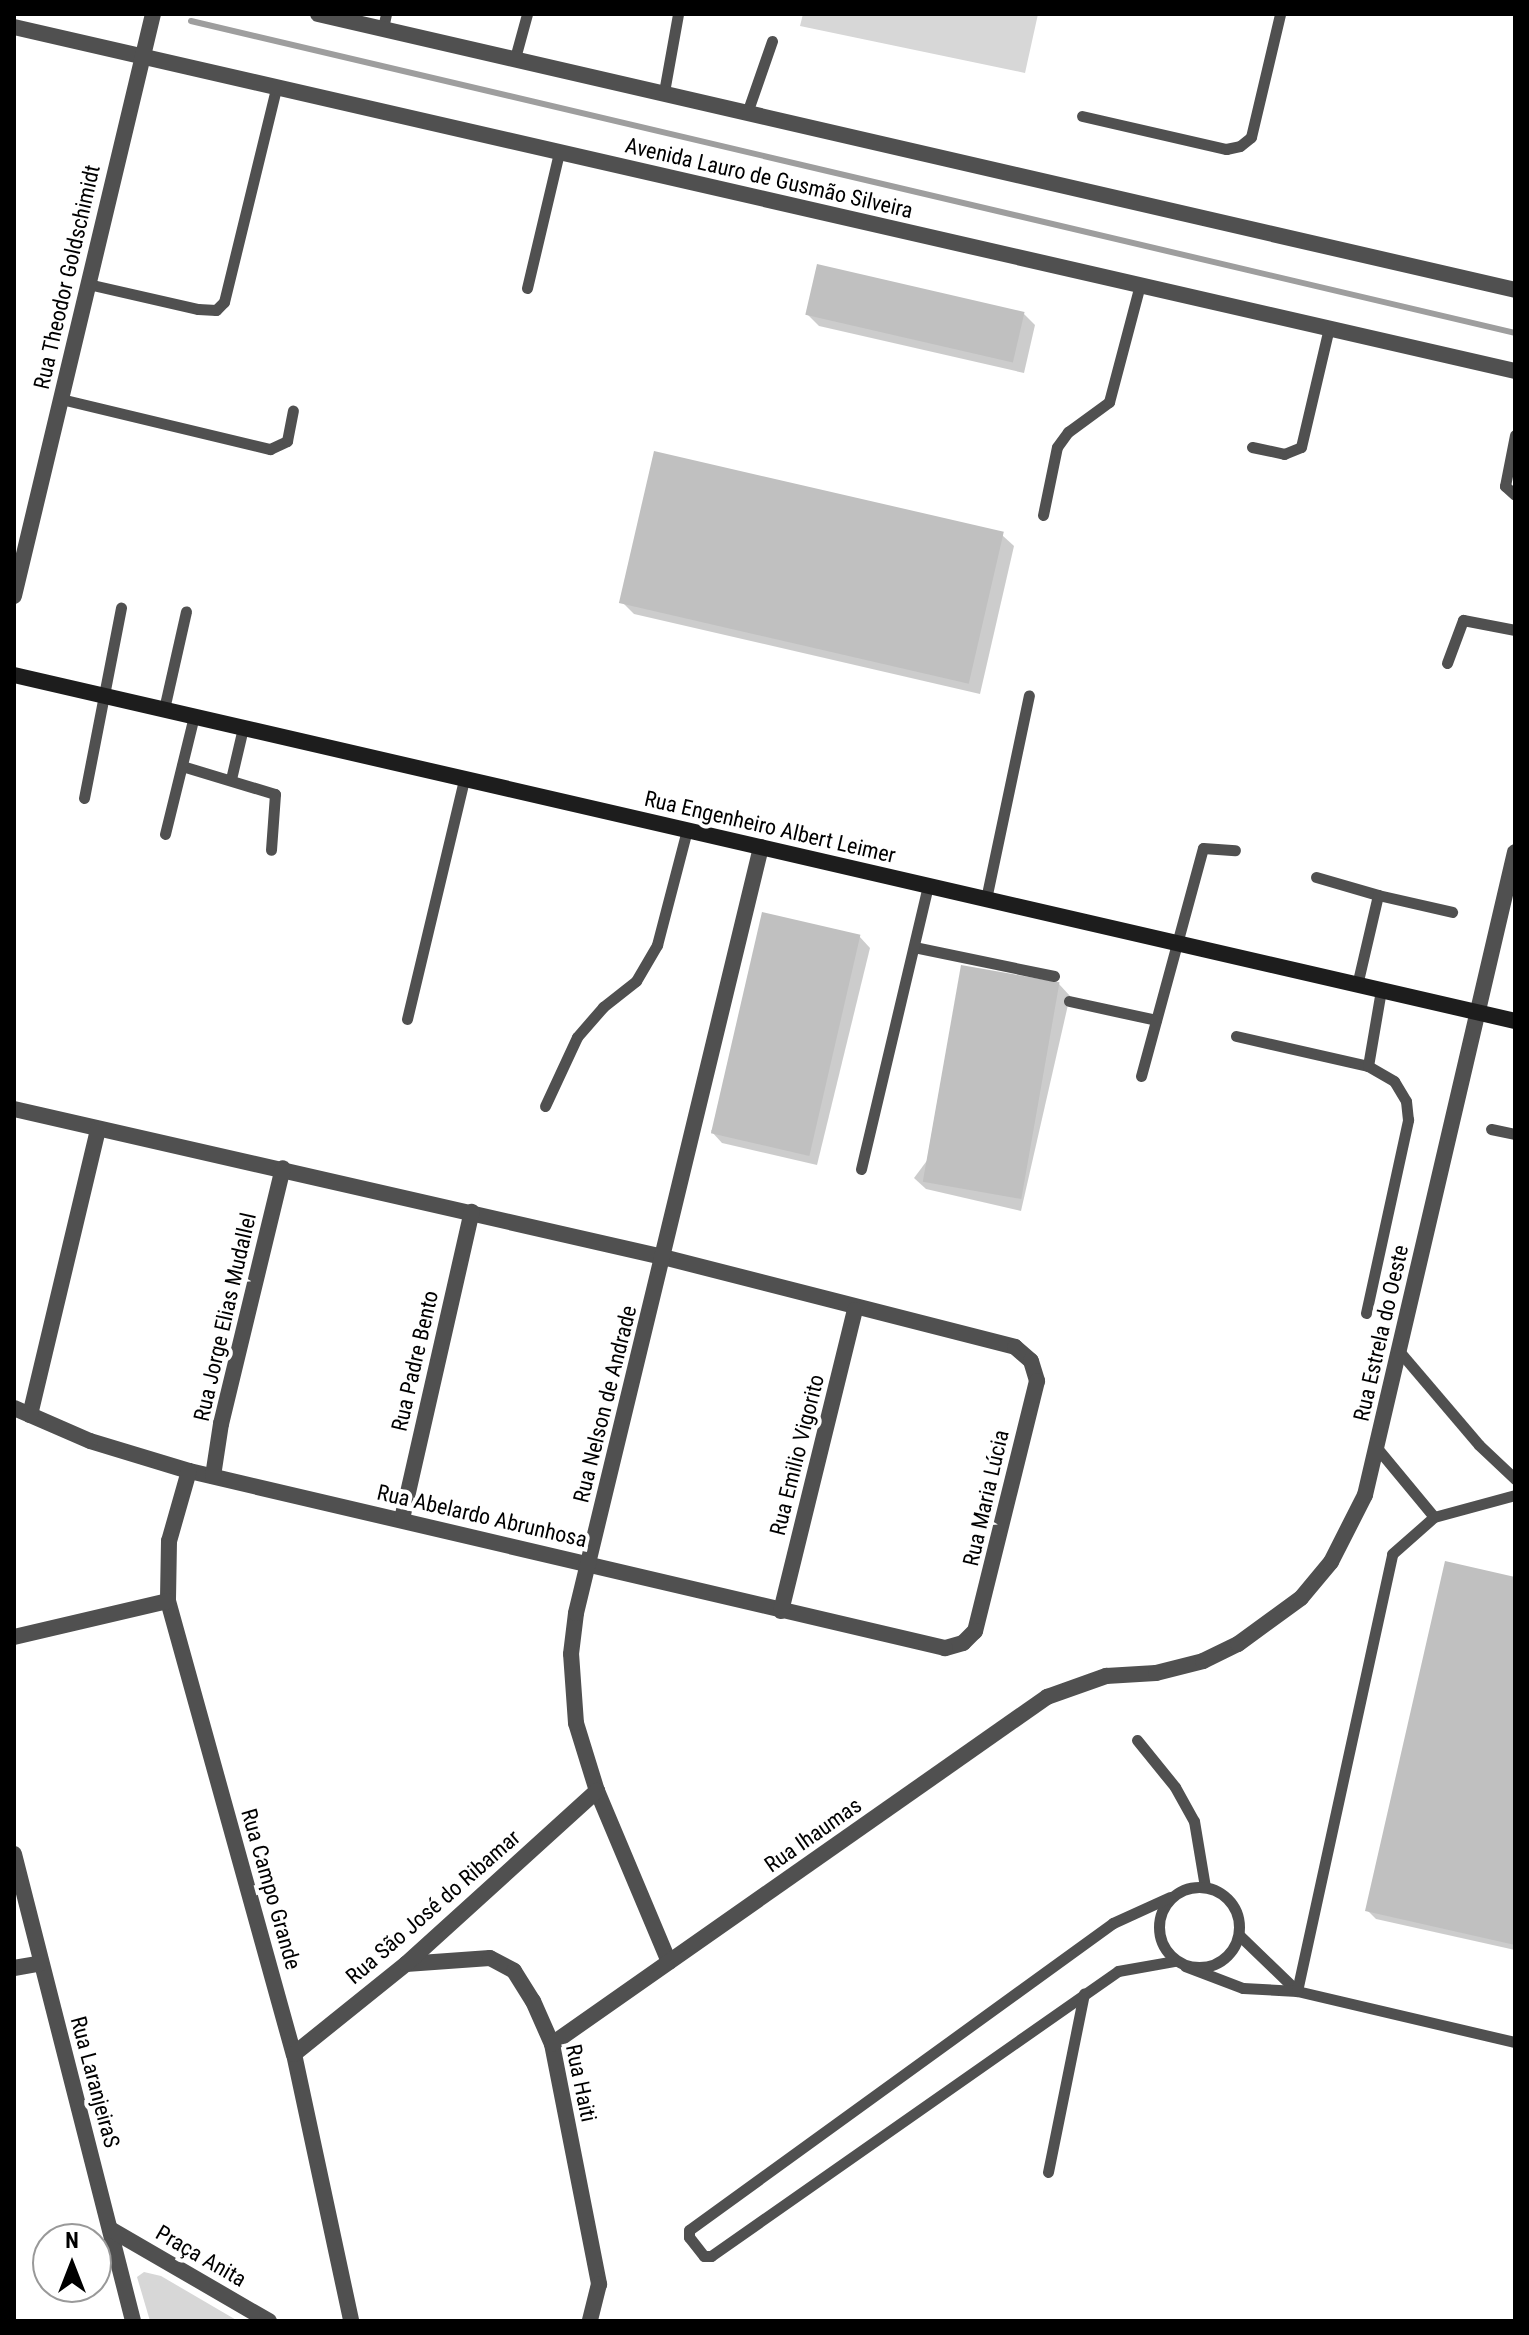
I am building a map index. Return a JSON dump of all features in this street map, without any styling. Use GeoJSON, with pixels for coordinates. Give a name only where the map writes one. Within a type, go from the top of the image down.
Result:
{"type":"FeatureCollection","features":[{"type":"Feature","properties":{"kind":"street","name":"Rua Theodor Goldschimidt"},"geometry":{"type":"LineString","coordinates":[[14,596],[153,14]]}},
{"type":"Feature","properties":{"kind":"street"},"geometry":{"type":"LineString","coordinates":[[318,14],[384,21],[515,58],[1515,290]]}},
{"type":"Feature","properties":{"kind":"street","name":"Avenida Lauro de Gusmão Silveira"},"geometry":{"type":"LineString","coordinates":[[14,27],[1515,371]]}},
{"type":"Feature","properties":{"kind":"street","name":"Rua Engenheiro Albert Leimer"},"geometry":{"type":"LineString","coordinates":[[14,675],[1515,1021]]}},
{"type":"Feature","properties":{"kind":"street","name":"Rua Nelson de Andrade"},"geometry":{"type":"LineString","coordinates":[[669,1962],[597,1791],[576,1723],[570,1674],[572,1634],[761,847]]}},
{"type":"Feature","properties":{"kind":"street","name":"Rua Estrela do Oeste"},"geometry":{"type":"LineString","coordinates":[[1106,1676],[1156,1673],[1203,1661],[1272,1623],[1301,1598],[1343,1542],[1365,1495],[1377,1448],[1515,852]]}},
{"type":"Feature","properties":{"kind":"street"},"geometry":{"type":"LineString","coordinates":[[14,1109],[663,1257],[855,1310]]}},
{"type":"Feature","properties":{"kind":"street"},"geometry":{"type":"LineString","coordinates":[[30,1415],[98,1129]]}},
{"type":"Feature","properties":{"kind":"street","name":"Rua Jorge Elias Mudallel"},"geometry":{"type":"LineString","coordinates":[[213,1476],[221,1424],[283,1168]]}},
{"type":"Feature","properties":{"kind":"street","name":"Rua Padre Bento"},"geometry":{"type":"LineString","coordinates":[[402,1519],[472,1212]]}},
{"type":"Feature","properties":{"kind":"street","name":"Rua Maria Lúcia"},"geometry":{"type":"LineString","coordinates":[[855,1310],[1015,1347],[1031,1361],[1037,1381],[975,1631],[963,1643],[945,1648]]}},
{"type":"Feature","properties":{"kind":"street","name":"Rua Emilio Vigorito"},"geometry":{"type":"LineString","coordinates":[[781,1611],[855,1310]]}},
{"type":"Feature","properties":{"kind":"street","name":"Rua Abelardo Abrunhosa"},"geometry":{"type":"LineString","coordinates":[[14,1408],[90,1441],[189,1471],[945,1648]]}},
{"type":"Feature","properties":{"kind":"street","name":"Rua Campo Grande"},"geometry":{"type":"LineString","coordinates":[[189,1471],[169,1541],[168,1601],[294,2054],[351,2321]]}},
{"type":"Feature","properties":{"kind":"street"},"geometry":{"type":"LineString","coordinates":[[14,1637],[168,1601]]}},
{"type":"Feature","properties":{"kind":"street","name":"Rua Ihaumas"},"geometry":{"type":"LineString","coordinates":[[552,2044],[1047,1697],[1106,1676]]}},
{"type":"Feature","properties":{"kind":"street","name":"Rua São José do Ribamar"},"geometry":{"type":"LineString","coordinates":[[294,2054],[406,1964],[597,1791]]}},
{"type":"Feature","properties":{"kind":"street","name":"Rua LaranjeiraS"},"geometry":{"type":"LineString","coordinates":[[14,1854],[108,2223]]}},
{"type":"Feature","properties":{"kind":"street","name":"Rua Haiti"},"geometry":{"type":"LineString","coordinates":[[406,1964],[474,1956],[500,1962],[514,1971],[552,2044],[599,2284],[590,2321]]}},
{"type":"Feature","properties":{"kind":"street"},"geometry":{"type":"LineString","coordinates":[[14,1968],[41,1963]]}},
{"type":"Feature","properties":{"kind":"street","name":"Praça Anita"},"geometry":{"type":"LineString","coordinates":[[112,2230],[269,2321]]}},
{"type":"Feature","properties":{"kind":"street","name":"Rua LaranjeiraS"},"geometry":{"type":"LineString","coordinates":[[112,2237],[133,2321]]}},
{"type":"Feature","properties":{"kind":"lane"},"geometry":{"type":"LineString","coordinates":[[515,58],[527,14]]}},
{"type":"Feature","properties":{"kind":"lane"},"geometry":{"type":"LineString","coordinates":[[664,92],[678,14]]}},
{"type":"Feature","properties":{"kind":"lane"},"geometry":{"type":"LineString","coordinates":[[1082,116],[1226,149],[1240,146],[1251,137],[1280,14]]}},
{"type":"Feature","properties":{"kind":"lane"},"geometry":{"type":"LineString","coordinates":[[748,110],[772,41]]}},
{"type":"Feature","properties":{"kind":"lane"},"geometry":{"type":"LineString","coordinates":[[88,284],[198,309],[216,310],[224,302],[276,88]]}},
{"type":"Feature","properties":{"kind":"lane"},"geometry":{"type":"LineString","coordinates":[[527,288],[559,153]]}},
{"type":"Feature","properties":{"kind":"lane"},"geometry":{"type":"LineString","coordinates":[[1043,515],[1057,447],[1068,432],[1109,402],[1140,285]]}},
{"type":"Feature","properties":{"kind":"lane"},"geometry":{"type":"LineString","coordinates":[[1252,447],[1284,454],[1301,447],[1329,328]]}},
{"type":"Feature","properties":{"kind":"lane"},"geometry":{"type":"LineString","coordinates":[[61,399],[270,449],[287,441],[293,411]]}},
{"type":"Feature","properties":{"kind":"lane"},"geometry":{"type":"LineString","coordinates":[[1515,435],[1505,486],[1515,495]]}},
{"type":"Feature","properties":{"kind":"lane"},"geometry":{"type":"LineString","coordinates":[[84,798],[121,608]]}},
{"type":"Feature","properties":{"kind":"lane"},"geometry":{"type":"LineString","coordinates":[[164,709],[186,611]]}},
{"type":"Feature","properties":{"kind":"lane"},"geometry":{"type":"LineString","coordinates":[[1447,663],[1463,620],[1515,630]]}},
{"type":"Feature","properties":{"kind":"lane"},"geometry":{"type":"LineString","coordinates":[[986,899],[1029,695]]}},
{"type":"Feature","properties":{"kind":"lane"},"geometry":{"type":"LineString","coordinates":[[165,834],[194,716]]}},
{"type":"Feature","properties":{"kind":"lane"},"geometry":{"type":"LineString","coordinates":[[231,779],[243,728]]}},
{"type":"Feature","properties":{"kind":"lane"},"geometry":{"type":"LineString","coordinates":[[182,766],[275,794],[271,850]]}},
{"type":"Feature","properties":{"kind":"lane"},"geometry":{"type":"LineString","coordinates":[[407,1019],[464,779]]}},
{"type":"Feature","properties":{"kind":"lane"},"geometry":{"type":"LineString","coordinates":[[545,1106],[577,1037],[603,1007],[636,981],[657,945],[687,830]]}},
{"type":"Feature","properties":{"kind":"lane"},"geometry":{"type":"LineString","coordinates":[[1141,1076],[1203,848],[1235,850]]}},
{"type":"Feature","properties":{"kind":"lane"},"geometry":{"type":"LineString","coordinates":[[1316,877],[1452,912]]}},
{"type":"Feature","properties":{"kind":"lane"},"geometry":{"type":"LineString","coordinates":[[861,1169],[928,886]]}},
{"type":"Feature","properties":{"kind":"lane"},"geometry":{"type":"LineString","coordinates":[[1357,985],[1378,895]]}},
{"type":"Feature","properties":{"kind":"lane"},"geometry":{"type":"LineString","coordinates":[[914,947],[1054,976]]}},
{"type":"Feature","properties":{"kind":"lane"},"geometry":{"type":"LineString","coordinates":[[1368,1066],[1381,990]]}},
{"type":"Feature","properties":{"kind":"lane"},"geometry":{"type":"LineString","coordinates":[[1069,1001],[1156,1020]]}},
{"type":"Feature","properties":{"kind":"lane"},"geometry":{"type":"LineString","coordinates":[[1236,1036],[1368,1066],[1394,1081],[1406,1101],[1408,1120],[1366,1313]]}},
{"type":"Feature","properties":{"kind":"lane"},"geometry":{"type":"LineString","coordinates":[[1491,1129],[1515,1134]]}},
{"type":"Feature","properties":{"kind":"lane"},"geometry":{"type":"LineString","coordinates":[[1399,1351],[1479,1445],[1515,1479]]}},
{"type":"Feature","properties":{"kind":"lane"},"geometry":{"type":"LineString","coordinates":[[1377,1448],[1434,1517]]}},
{"type":"Feature","properties":{"kind":"lane"},"geometry":{"type":"LineString","coordinates":[[1297,1991],[1382,1582],[1399,1546],[1434,1517],[1515,1495]]}},
{"type":"Feature","properties":{"kind":"lane"},"geometry":{"type":"LineString","coordinates":[[1137,1740],[1175,1787],[1194,1821],[1205,1887]]}},
{"type":"Feature","properties":{"kind":"lane"},"geometry":{"type":"LineString","coordinates":[[1239,1935],[1229,1955],[1209,1967],[1180,1964],[1118,1971],[711,2256],[704,2256],[689,2237],[689,2230],[1113,1923],[1186,1888],[1205,1887],[1233,1904],[1239,1935],[1297,1991]]}},
{"type":"Feature","properties":{"kind":"lane"},"geometry":{"type":"LineString","coordinates":[[1170,1897],[1158,1918],[1160,1942],[1180,1964],[1243,1988],[1297,1991],[1515,2042]]}},
{"type":"Feature","properties":{"kind":"lane"},"geometry":{"type":"LineString","coordinates":[[1048,2172],[1084,1994]]}},
{"type":"Feature","properties":{"kind":"shaded area"},"geometry":{"type":"Polygon","coordinates":[[[803,14],[1038,14],[1025,73],[800,26],[803,14]]]}},
{"type":"Feature","properties":{"kind":"shaded area"},"geometry":{"type":"Polygon","coordinates":[[[144,2272],[161,2276],[238,2321],[150,2321],[137,2277],[144,2272]]]}},
{"type":"Feature","properties":{"kind":"building"},"geometry":{"type":"Polygon","coordinates":[[[817,264],[1025,312],[1013,363],[805,315],[817,264]]]}},
{"type":"Feature","properties":{"kind":"building"},"geometry":{"type":"Polygon","coordinates":[[[654,451],[1004,532],[969,684],[619,603],[654,451]]]}},
{"type":"Feature","properties":{"kind":"building"},"geometry":{"type":"Polygon","coordinates":[[[762,912],[860,935],[809,1156],[711,1133],[762,912]]]}},
{"type":"Feature","properties":{"kind":"building"},"geometry":{"type":"Polygon","coordinates":[[[961,965],[1059,982],[1021,1199],[923,1182],[961,965]]]}},
{"type":"Feature","properties":{"kind":"building"},"geometry":{"type":"Polygon","coordinates":[[[1445,1561],[1515,1577],[1515,1945],[1365,1911],[1445,1561]]]}},
{"type":"Feature","properties":{"kind":"waterway"},"geometry":{"type":"LineString","coordinates":[[191,21],[1515,333]]}}]}
